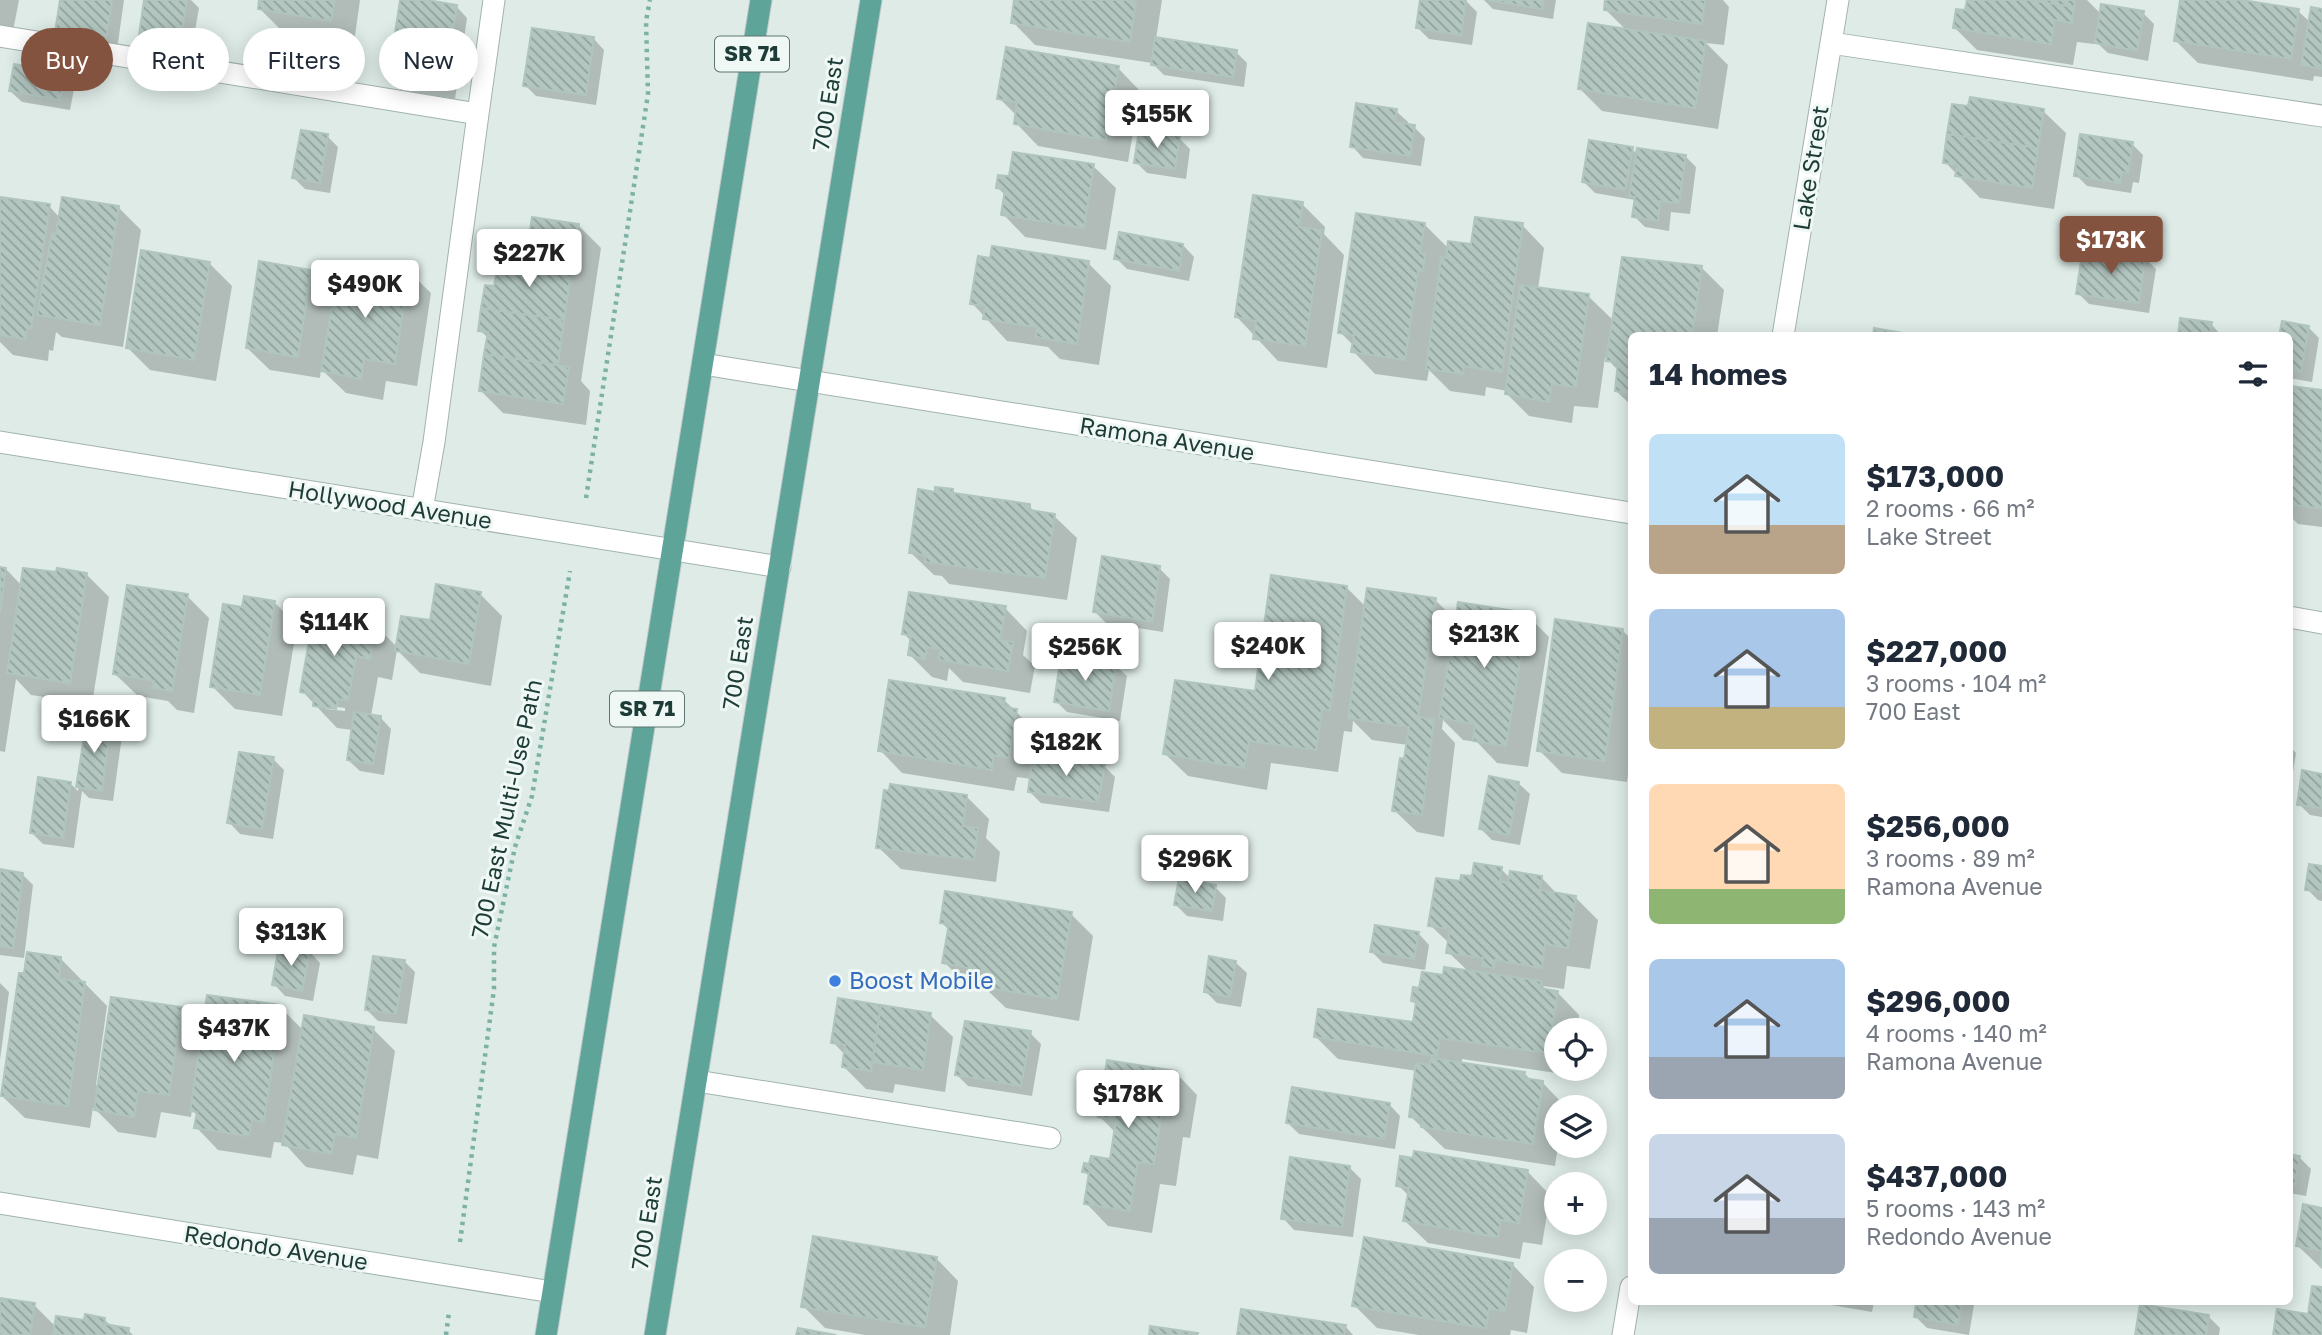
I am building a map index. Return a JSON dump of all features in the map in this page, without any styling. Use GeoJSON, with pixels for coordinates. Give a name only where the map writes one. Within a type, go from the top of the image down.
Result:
{"type":"FeatureCollection","features":[{"type":"Feature","properties":{"kind":"main road","name":"SR 71"},"geometry":{"type":"LineString","coordinates":[[546,1335],[761,0]]}},
{"type":"Feature","properties":{"kind":"main road","name":"700 East"},"geometry":{"type":"LineString","coordinates":[[655,1335],[871,0]]}},
{"type":"Feature","properties":{"kind":"street"},"geometry":{"type":"LineString","coordinates":[[422,510],[434,442],[494,0]]}},
{"type":"Feature","properties":{"kind":"street","name":"Lake Street"},"geometry":{"type":"LineString","coordinates":[[1784,332],[1838,0]]}},
{"type":"Feature","properties":{"kind":"street"},"geometry":{"type":"LineString","coordinates":[[0,36],[478,114]]}},
{"type":"Feature","properties":{"kind":"street"},"geometry":{"type":"LineString","coordinates":[[1831,43],[2322,116]]}},
{"type":"Feature","properties":{"kind":"street","name":"Ramona Avenue"},"geometry":{"type":"LineString","coordinates":[[703,364],[1628,513]]}},
{"type":"Feature","properties":{"kind":"street","name":"Hollywood Avenue"},"geometry":{"type":"LineString","coordinates":[[0,442],[780,567]]}},
{"type":"Feature","properties":{"kind":"street"},"geometry":{"type":"LineString","coordinates":[[2293,618],[2322,623]]}},
{"type":"Feature","properties":{"kind":"street"},"geometry":{"type":"LineString","coordinates":[[696,1081],[1050,1138]]}},
{"type":"Feature","properties":{"kind":"street","name":"Redondo Avenue"},"geometry":{"type":"LineString","coordinates":[[0,1203],[552,1292]]}},
{"type":"Feature","properties":{"kind":"street"},"geometry":{"type":"LineString","coordinates":[[1623,1335],[1628,1305]]}},
{"type":"Feature","properties":{"kind":"path"},"geometry":{"type":"LineString","coordinates":[[590,483],[596,426],[649,94],[646,21],[650,0]]}},
{"type":"Feature","properties":{"kind":"path","name":"700 East Multi-Use Path"},"geometry":{"type":"LineString","coordinates":[[460,1241],[494,989],[494,947],[515,847],[532,796],[565,594]]}},
{"type":"Feature","properties":{"kind":"path"},"geometry":{"type":"LineString","coordinates":[[446,1335],[448,1317]]}},
{"type":"Feature","properties":{"kind":"building"},"geometry":{"type":"Polygon","coordinates":[[[60,0],[112,0],[108,28],[56,28],[60,0]]]}},
{"type":"Feature","properties":{"kind":"building"},"geometry":{"type":"Polygon","coordinates":[[[144,0],[187,0],[182,28],[140,28],[144,0]]]}},
{"type":"Feature","properties":{"kind":"building"},"geometry":{"type":"Polygon","coordinates":[[[259,0],[335,0],[331,21],[258,9],[259,0]]]}},
{"type":"Feature","properties":{"kind":"building"},"geometry":{"type":"Polygon","coordinates":[[[400,0],[427,0],[457,5],[453,28],[396,28],[400,0]]]}},
{"type":"Feature","properties":{"kind":"building"},"geometry":{"type":"Polygon","coordinates":[[[1014,0],[1136,0],[1130,42],[1011,23],[1014,0]]]}},
{"type":"Feature","properties":{"kind":"building"},"geometry":{"type":"Polygon","coordinates":[[[1420,0],[1466,0],[1461,35],[1416,28],[1420,0]]]}},
{"type":"Feature","properties":{"kind":"building"},"geometry":{"type":"Polygon","coordinates":[[[1487,0],[1544,0],[1542,9],[1487,0]]]}},
{"type":"Feature","properties":{"kind":"building"},"geometry":{"type":"Polygon","coordinates":[[[1605,0],[1705,0],[1702,24],[1604,10],[1605,0]]]}},
{"type":"Feature","properties":{"kind":"building"},"geometry":{"type":"Polygon","coordinates":[[[1967,0],[2028,0],[2074,7],[2072,23],[2055,20],[2051,44],[1953,28],[1956,9],[1965,10],[1967,0]]]}},
{"type":"Feature","properties":{"kind":"building"},"geometry":{"type":"Polygon","coordinates":[[[2028,0],[2075,0],[2074,7],[2028,0]]]}},
{"type":"Feature","properties":{"kind":"building"},"geometry":{"type":"Polygon","coordinates":[[[2180,0],[2242,0],[2299,9],[2291,59],[2174,41],[2180,0]]]}},
{"type":"Feature","properties":{"kind":"building"},"geometry":{"type":"Polygon","coordinates":[[[2101,4],[2144,11],[2137,51],[2095,43],[2101,4]]]}},
{"type":"Feature","properties":{"kind":"building"},"geometry":{"type":"Polygon","coordinates":[[[2311,7],[2322,9],[2322,69],[2301,65],[2311,7]]]}},
{"type":"Feature","properties":{"kind":"building"},"geometry":{"type":"Polygon","coordinates":[[[1588,23],[1706,41],[1695,108],[1578,89],[1588,23]]]}},
{"type":"Feature","properties":{"kind":"building"},"geometry":{"type":"Polygon","coordinates":[[[532,28],[594,37],[586,95],[523,86],[532,28]]]}},
{"type":"Feature","properties":{"kind":"building"},"geometry":{"type":"Polygon","coordinates":[[[1155,37],[1237,50],[1233,77],[1151,65],[1155,37]]]}},
{"type":"Feature","properties":{"kind":"building"},"geometry":{"type":"Polygon","coordinates":[[[1006,47],[1119,66],[1106,140],[1014,124],[1017,102],[997,99],[1006,47]]]}},
{"type":"Feature","properties":{"kind":"building"},"geometry":{"type":"Polygon","coordinates":[[[14,64],[21,65],[21,91],[62,91],[60,100],[9,91],[14,64]]]}},
{"type":"Feature","properties":{"kind":"building"},"geometry":{"type":"Polygon","coordinates":[[[1970,97],[2044,109],[2038,148],[1947,134],[1952,104],[1968,106],[1970,97]]]}},
{"type":"Feature","properties":{"kind":"building"},"geometry":{"type":"Polygon","coordinates":[[[1356,103],[1397,109],[1395,122],[1415,125],[1410,156],[1350,147],[1356,103]]]}},
{"type":"Feature","properties":{"kind":"building"},"geometry":{"type":"Polygon","coordinates":[[[301,130],[328,134],[320,183],[292,178],[301,130]]]}},
{"type":"Feature","properties":{"kind":"building"},"geometry":{"type":"Polygon","coordinates":[[[1139,130],[1180,136],[1175,169],[1134,163],[1139,130]]]}},
{"type":"Feature","properties":{"kind":"building"},"geometry":{"type":"Polygon","coordinates":[[[1947,134],[2038,148],[2032,188],[1955,176],[1958,165],[1943,163],[1947,134]]]}},
{"type":"Feature","properties":{"kind":"building"},"geometry":{"type":"Polygon","coordinates":[[[2080,134],[2133,142],[2128,173],[2122,172],[2120,183],[2074,176],[2080,134]]]}},
{"type":"Feature","properties":{"kind":"building"},"geometry":{"type":"Polygon","coordinates":[[[1589,140],[1633,147],[1625,190],[1582,182],[1589,140]]]}},
{"type":"Feature","properties":{"kind":"building"},"geometry":{"type":"Polygon","coordinates":[[[1637,148],[1686,155],[1679,203],[1660,201],[1658,221],[1632,217],[1635,197],[1629,196],[1637,148]]]}},
{"type":"Feature","properties":{"kind":"building"},"geometry":{"type":"Polygon","coordinates":[[[1013,152],[1094,164],[1084,228],[1001,215],[1005,189],[996,188],[998,175],[1009,176],[1013,152]]]}},
{"type":"Feature","properties":{"kind":"building"},"geometry":{"type":"Polygon","coordinates":[[[1253,195],[1303,202],[1299,227],[1322,230],[1305,346],[1253,339],[1256,321],[1235,317],[1253,195]]]}},
{"type":"Feature","properties":{"kind":"building"},"geometry":{"type":"Polygon","coordinates":[[[0,197],[50,204],[31,329],[27,328],[26,339],[0,335],[0,197]]]}},
{"type":"Feature","properties":{"kind":"building"},"geometry":{"type":"Polygon","coordinates":[[[62,197],[119,206],[100,325],[37,315],[52,233],[56,234],[62,197]]]}},
{"type":"Feature","properties":{"kind":"building"},"geometry":{"type":"Polygon","coordinates":[[[1356,213],[1425,223],[1420,253],[1425,254],[1423,271],[1418,271],[1405,360],[1351,352],[1354,335],[1338,333],[1356,213]]]}},
{"type":"Feature","properties":{"kind":"building"},"geometry":{"type":"Polygon","coordinates":[[[532,217],[579,224],[572,267],[499,257],[502,234],[529,238],[532,217]]]}},
{"type":"Feature","properties":{"kind":"building"},"geometry":{"type":"Polygon","coordinates":[[[1475,217],[1523,223],[1502,372],[1464,366],[1463,374],[1426,369],[1441,257],[1446,258],[1448,241],[1471,244],[1475,217]]]}},
{"type":"Feature","properties":{"kind":"building"},"geometry":{"type":"Polygon","coordinates":[[[1119,232],[1183,244],[1179,271],[1114,259],[1119,232]]]}},
{"type":"Feature","properties":{"kind":"building"},"geometry":{"type":"Polygon","coordinates":[[[992,246],[1089,261],[1077,344],[1036,337],[1037,327],[983,319],[985,306],[970,304],[978,256],[990,258],[992,246]]]}},
{"type":"Feature","properties":{"kind":"building"},"geometry":{"type":"Polygon","coordinates":[[[2083,248],[2145,257],[2139,303],[2076,294],[2083,248]]]}},
{"type":"Feature","properties":{"kind":"building"},"geometry":{"type":"Polygon","coordinates":[[[141,250],[210,262],[194,360],[126,348],[141,250]]]}},
{"type":"Feature","properties":{"kind":"building"},"geometry":{"type":"Polygon","coordinates":[[[499,257],[572,267],[564,320],[481,308],[485,285],[494,286],[499,257]]]}},
{"type":"Feature","properties":{"kind":"building"},"geometry":{"type":"Polygon","coordinates":[[[1622,257],[1702,266],[1693,332],[1628,332],[1628,393],[1615,391],[1618,362],[1606,361],[1622,257]]]}},
{"type":"Feature","properties":{"kind":"building"},"geometry":{"type":"Polygon","coordinates":[[[259,261],[311,270],[298,357],[246,348],[259,261]]]}},
{"type":"Feature","properties":{"kind":"building"},"geometry":{"type":"Polygon","coordinates":[[[381,265],[409,269],[395,364],[364,359],[361,379],[321,371],[338,270],[379,276],[381,265]]]}},
{"type":"Feature","properties":{"kind":"building"},"geometry":{"type":"Polygon","coordinates":[[[1520,285],[1589,294],[1576,387],[1552,384],[1549,402],[1505,394],[1520,285]]]}},
{"type":"Feature","properties":{"kind":"building"},"geometry":{"type":"Polygon","coordinates":[[[481,308],[564,320],[558,365],[484,354],[488,332],[478,331],[481,308]]]}},
{"type":"Feature","properties":{"kind":"building"},"geometry":{"type":"Polygon","coordinates":[[[2180,318],[2212,322],[2211,332],[2178,332],[2180,318]]]}},
{"type":"Feature","properties":{"kind":"building"},"geometry":{"type":"Polygon","coordinates":[[[2282,321],[2309,326],[2301,372],[2293,371],[2293,332],[2280,332],[2282,321]]]}},
{"type":"Feature","properties":{"kind":"building"},"geometry":{"type":"Polygon","coordinates":[[[1874,328],[1897,332],[1874,332],[1874,328]]]}},
{"type":"Feature","properties":{"kind":"building"},"geometry":{"type":"Polygon","coordinates":[[[484,354],[569,367],[563,404],[479,391],[484,354]]]}},
{"type":"Feature","properties":{"kind":"building"},"geometry":{"type":"Polygon","coordinates":[[[2293,386],[2322,390],[2322,509],[2293,505],[2293,386]]]}},
{"type":"Feature","properties":{"kind":"building"},"geometry":{"type":"Polygon","coordinates":[[[935,487],[953,489],[953,493],[1030,504],[1030,510],[1055,514],[1045,578],[925,562],[926,555],[909,553],[918,489],[935,492],[935,487]]]}},
{"type":"Feature","properties":{"kind":"building"},"geometry":{"type":"Polygon","coordinates":[[[1102,556],[1160,566],[1152,622],[1093,612],[1102,556]]]}},
{"type":"Feature","properties":{"kind":"building"},"geometry":{"type":"Polygon","coordinates":[[[0,567],[6,568],[0,613],[0,567]]]}},
{"type":"Feature","properties":{"kind":"building"},"geometry":{"type":"Polygon","coordinates":[[[23,568],[56,572],[57,568],[87,573],[70,683],[7,673],[23,568]]]}},
{"type":"Feature","properties":{"kind":"building"},"geometry":{"type":"Polygon","coordinates":[[[1271,575],[1347,586],[1330,710],[1322,709],[1316,750],[1249,741],[1244,768],[1163,754],[1175,680],[1255,691],[1271,575]]]}},
{"type":"Feature","properties":{"kind":"building"},"geometry":{"type":"Polygon","coordinates":[[[436,584],[481,592],[469,664],[395,651],[401,616],[430,620],[436,584]]]}},
{"type":"Feature","properties":{"kind":"building"},"geometry":{"type":"Polygon","coordinates":[[[127,585],[188,594],[172,691],[152,688],[154,681],[113,674],[127,585]]]}},
{"type":"Feature","properties":{"kind":"building"},"geometry":{"type":"Polygon","coordinates":[[[1367,588],[1436,598],[1418,717],[1434,719],[1422,815],[1392,811],[1400,758],[1404,759],[1409,727],[1348,718],[1367,588]]]}},
{"type":"Feature","properties":{"kind":"building"},"geometry":{"type":"Polygon","coordinates":[[[909,592],[1006,606],[1000,640],[1013,642],[1008,671],[939,660],[940,649],[927,647],[925,659],[908,655],[911,635],[902,634],[909,592]]]}},
{"type":"Feature","properties":{"kind":"building"},"geometry":{"type":"Polygon","coordinates":[[[244,596],[275,601],[260,695],[210,687],[223,604],[242,607],[244,596]]]}},
{"type":"Feature","properties":{"kind":"building"},"geometry":{"type":"Polygon","coordinates":[[[1458,602],[1528,613],[1506,746],[1473,741],[1475,724],[1439,718],[1458,602]]]}},
{"type":"Feature","properties":{"kind":"building"},"geometry":{"type":"Polygon","coordinates":[[[314,613],[375,624],[370,659],[356,656],[348,700],[338,699],[336,709],[313,706],[314,695],[300,692],[314,613]]]}},
{"type":"Feature","properties":{"kind":"building"},"geometry":{"type":"Polygon","coordinates":[[[1555,619],[1623,629],[1605,761],[1537,751],[1555,619]]]}},
{"type":"Feature","properties":{"kind":"building"},"geometry":{"type":"Polygon","coordinates":[[[1061,655],[1116,664],[1109,711],[1054,702],[1061,655]]]}},
{"type":"Feature","properties":{"kind":"building"},"geometry":{"type":"Polygon","coordinates":[[[889,680],[1005,698],[1003,707],[1017,709],[1009,758],[994,755],[992,770],[878,751],[889,680]]]}},
{"type":"Feature","properties":{"kind":"building"},"geometry":{"type":"Polygon","coordinates":[[[354,712],[381,716],[373,764],[347,760],[354,712]]]}},
{"type":"Feature","properties":{"kind":"building"},"geometry":{"type":"Polygon","coordinates":[[[87,719],[111,723],[102,791],[76,787],[87,719]]]}},
{"type":"Feature","properties":{"kind":"building"},"geometry":{"type":"Polygon","coordinates":[[[239,752],[274,757],[262,829],[227,823],[239,752]]]}},
{"type":"Feature","properties":{"kind":"building"},"geometry":{"type":"Polygon","coordinates":[[[1033,754],[1105,764],[1098,802],[1028,792],[1033,754]]]}},
{"type":"Feature","properties":{"kind":"building"},"geometry":{"type":"Polygon","coordinates":[[[2302,770],[2322,774],[2322,808],[2297,805],[2302,770]]]}},
{"type":"Feature","properties":{"kind":"building"},"geometry":{"type":"Polygon","coordinates":[[[1489,776],[1519,782],[1509,835],[1479,829],[1489,776]]]}},
{"type":"Feature","properties":{"kind":"building"},"geometry":{"type":"Polygon","coordinates":[[[38,777],[71,782],[63,838],[30,833],[38,777]]]}},
{"type":"Feature","properties":{"kind":"building"},"geometry":{"type":"Polygon","coordinates":[[[890,784],[967,795],[963,826],[978,828],[974,860],[876,848],[884,790],[889,791],[890,784]]]}},
{"type":"Feature","properties":{"kind":"building"},"geometry":{"type":"Polygon","coordinates":[[[1474,863],[1502,867],[1500,882],[1508,883],[1510,871],[1542,876],[1540,890],[1576,896],[1568,948],[1545,944],[1542,968],[1495,960],[1494,968],[1482,966],[1483,958],[1446,953],[1450,929],[1428,926],[1436,878],[1460,881],[1461,875],[1472,876],[1474,863]]]}},
{"type":"Feature","properties":{"kind":"building"},"geometry":{"type":"Polygon","coordinates":[[[2309,864],[2322,866],[2322,892],[2305,890],[2309,864]]]}},
{"type":"Feature","properties":{"kind":"building"},"geometry":{"type":"Polygon","coordinates":[[[0,869],[23,873],[13,948],[0,946],[0,869]]]}},
{"type":"Feature","properties":{"kind":"building"},"geometry":{"type":"Polygon","coordinates":[[[1179,878],[1216,885],[1212,911],[1174,905],[1179,878]]]}},
{"type":"Feature","properties":{"kind":"building"},"geometry":{"type":"Polygon","coordinates":[[[945,891],[1072,912],[1057,999],[982,987],[984,971],[942,963],[949,924],[940,923],[945,891]]]}},
{"type":"Feature","properties":{"kind":"building"},"geometry":{"type":"Polygon","coordinates":[[[1375,925],[1419,932],[1414,959],[1370,952],[1375,925]]]}},
{"type":"Feature","properties":{"kind":"building"},"geometry":{"type":"Polygon","coordinates":[[[279,945],[310,950],[302,991],[272,985],[279,945]]]}},
{"type":"Feature","properties":{"kind":"building"},"geometry":{"type":"Polygon","coordinates":[[[27,952],[61,957],[59,979],[85,982],[68,1106],[1,1096],[19,973],[24,973],[27,952]]]}},
{"type":"Feature","properties":{"kind":"building"},"geometry":{"type":"Polygon","coordinates":[[[373,956],[405,960],[396,1014],[365,1010],[373,956]]]}},
{"type":"Feature","properties":{"kind":"building"},"geometry":{"type":"Polygon","coordinates":[[[1209,956],[1236,961],[1230,997],[1204,992],[1209,956]]]}},
{"type":"Feature","properties":{"kind":"building"},"geometry":{"type":"Polygon","coordinates":[[[1444,967],[1541,981],[1540,988],[1558,991],[1554,1018],[1544,1018],[1544,1052],[1440,1038],[1437,1056],[1314,1037],[1318,1009],[1413,1022],[1416,1002],[1411,1001],[1413,987],[1419,988],[1422,972],[1443,975],[1444,967]]]}},
{"type":"Feature","properties":{"kind":"building"},"geometry":{"type":"Polygon","coordinates":[[[207,995],[281,1005],[264,1122],[252,1120],[249,1136],[194,1128],[197,1112],[190,1111],[207,995]]]}},
{"type":"Feature","properties":{"kind":"building"},"geometry":{"type":"Polygon","coordinates":[[[111,997],[182,1007],[169,1095],[138,1091],[134,1117],[94,1110],[111,997]]]}},
{"type":"Feature","properties":{"kind":"building"},"geometry":{"type":"Polygon","coordinates":[[[838,998],[881,1005],[871,1071],[842,1067],[845,1045],[831,1043],[838,998]]]}},
{"type":"Feature","properties":{"kind":"building"},"geometry":{"type":"Polygon","coordinates":[[[881,1005],[931,1013],[923,1070],[872,1062],[881,1005]]]}},
{"type":"Feature","properties":{"kind":"building"},"geometry":{"type":"Polygon","coordinates":[[[304,1015],[374,1027],[356,1138],[335,1134],[331,1154],[282,1145],[304,1015]]]}},
{"type":"Feature","properties":{"kind":"building"},"geometry":{"type":"Polygon","coordinates":[[[965,1021],[1031,1031],[1021,1086],[955,1075],[965,1021]]]}},
{"type":"Feature","properties":{"kind":"building"},"geometry":{"type":"Polygon","coordinates":[[[1431,1058],[1525,1072],[1524,1078],[1543,1081],[1533,1144],[1421,1127],[1422,1119],[1409,1117],[1416,1063],[1430,1065],[1431,1058]]]}},
{"type":"Feature","properties":{"kind":"building"},"geometry":{"type":"Polygon","coordinates":[[[1107,1060],[1176,1071],[1168,1117],[1161,1116],[1154,1164],[1138,1162],[1130,1211],[1084,1204],[1089,1173],[1082,1172],[1084,1163],[1089,1164],[1091,1156],[1110,1159],[1116,1120],[1098,1117],[1107,1060]]]}},
{"type":"Feature","properties":{"kind":"building"},"geometry":{"type":"Polygon","coordinates":[[[1292,1087],[1390,1103],[1384,1139],[1286,1123],[1292,1087]]]}},
{"type":"Feature","properties":{"kind":"building"},"geometry":{"type":"Polygon","coordinates":[[[1414,1151],[1528,1170],[1519,1223],[1501,1220],[1498,1237],[1403,1221],[1409,1188],[1396,1186],[1400,1156],[1413,1158],[1414,1151]]]}},
{"type":"Feature","properties":{"kind":"building"},"geometry":{"type":"Polygon","coordinates":[[[2293,1155],[2300,1156],[2293,1186],[2293,1155]]]}},
{"type":"Feature","properties":{"kind":"building"},"geometry":{"type":"Polygon","coordinates":[[[1290,1157],[1350,1166],[1342,1227],[1281,1219],[1290,1157]]]}},
{"type":"Feature","properties":{"kind":"building"},"geometry":{"type":"Polygon","coordinates":[[[2303,1204],[2322,1208],[2322,1251],[2296,1246],[2303,1204]]]}},
{"type":"Feature","properties":{"kind":"building"},"geometry":{"type":"Polygon","coordinates":[[[813,1236],[937,1257],[925,1327],[801,1307],[813,1236]]]}},
{"type":"Feature","properties":{"kind":"building"},"geometry":{"type":"Polygon","coordinates":[[[1364,1237],[1513,1263],[1505,1311],[1489,1309],[1486,1328],[1352,1306],[1364,1237]]]}},
{"type":"Feature","properties":{"kind":"building"},"geometry":{"type":"Polygon","coordinates":[[[2312,1286],[2322,1287],[2322,1335],[2273,1335],[2277,1309],[2308,1314],[2312,1286]]]}},
{"type":"Feature","properties":{"kind":"building"},"geometry":{"type":"Polygon","coordinates":[[[0,1298],[35,1303],[30,1335],[0,1335],[0,1298]]]}},
{"type":"Feature","properties":{"kind":"building"},"geometry":{"type":"Polygon","coordinates":[[[1916,1305],[1961,1305],[1958,1325],[1914,1317],[1916,1305]]]}},
{"type":"Feature","properties":{"kind":"building"},"geometry":{"type":"Polygon","coordinates":[[[2140,1305],[2209,1315],[2206,1335],[2135,1335],[2140,1305]]]}},
{"type":"Feature","properties":{"kind":"building"},"geometry":{"type":"Polygon","coordinates":[[[1241,1309],[1346,1325],[1344,1335],[1237,1335],[1241,1309]]]}},
{"type":"Feature","properties":{"kind":"building"},"geometry":{"type":"Polygon","coordinates":[[[85,1314],[105,1318],[104,1324],[129,1328],[128,1335],[53,1335],[56,1316],[84,1320],[85,1314]]]}},
{"type":"Feature","properties":{"kind":"building"},"geometry":{"type":"Polygon","coordinates":[[[1150,1326],[1198,1333],[1149,1335],[1150,1326]]]}},
{"type":"Feature","properties":{"kind":"building"},"geometry":{"type":"Polygon","coordinates":[[[798,1328],[836,1335],[796,1335],[798,1328]]]}},
{"type":"Feature","properties":{"kind":"place","name":"Boost Mobile"},"geometry":{"type":"Point","coordinates":[835,981]}}]}
